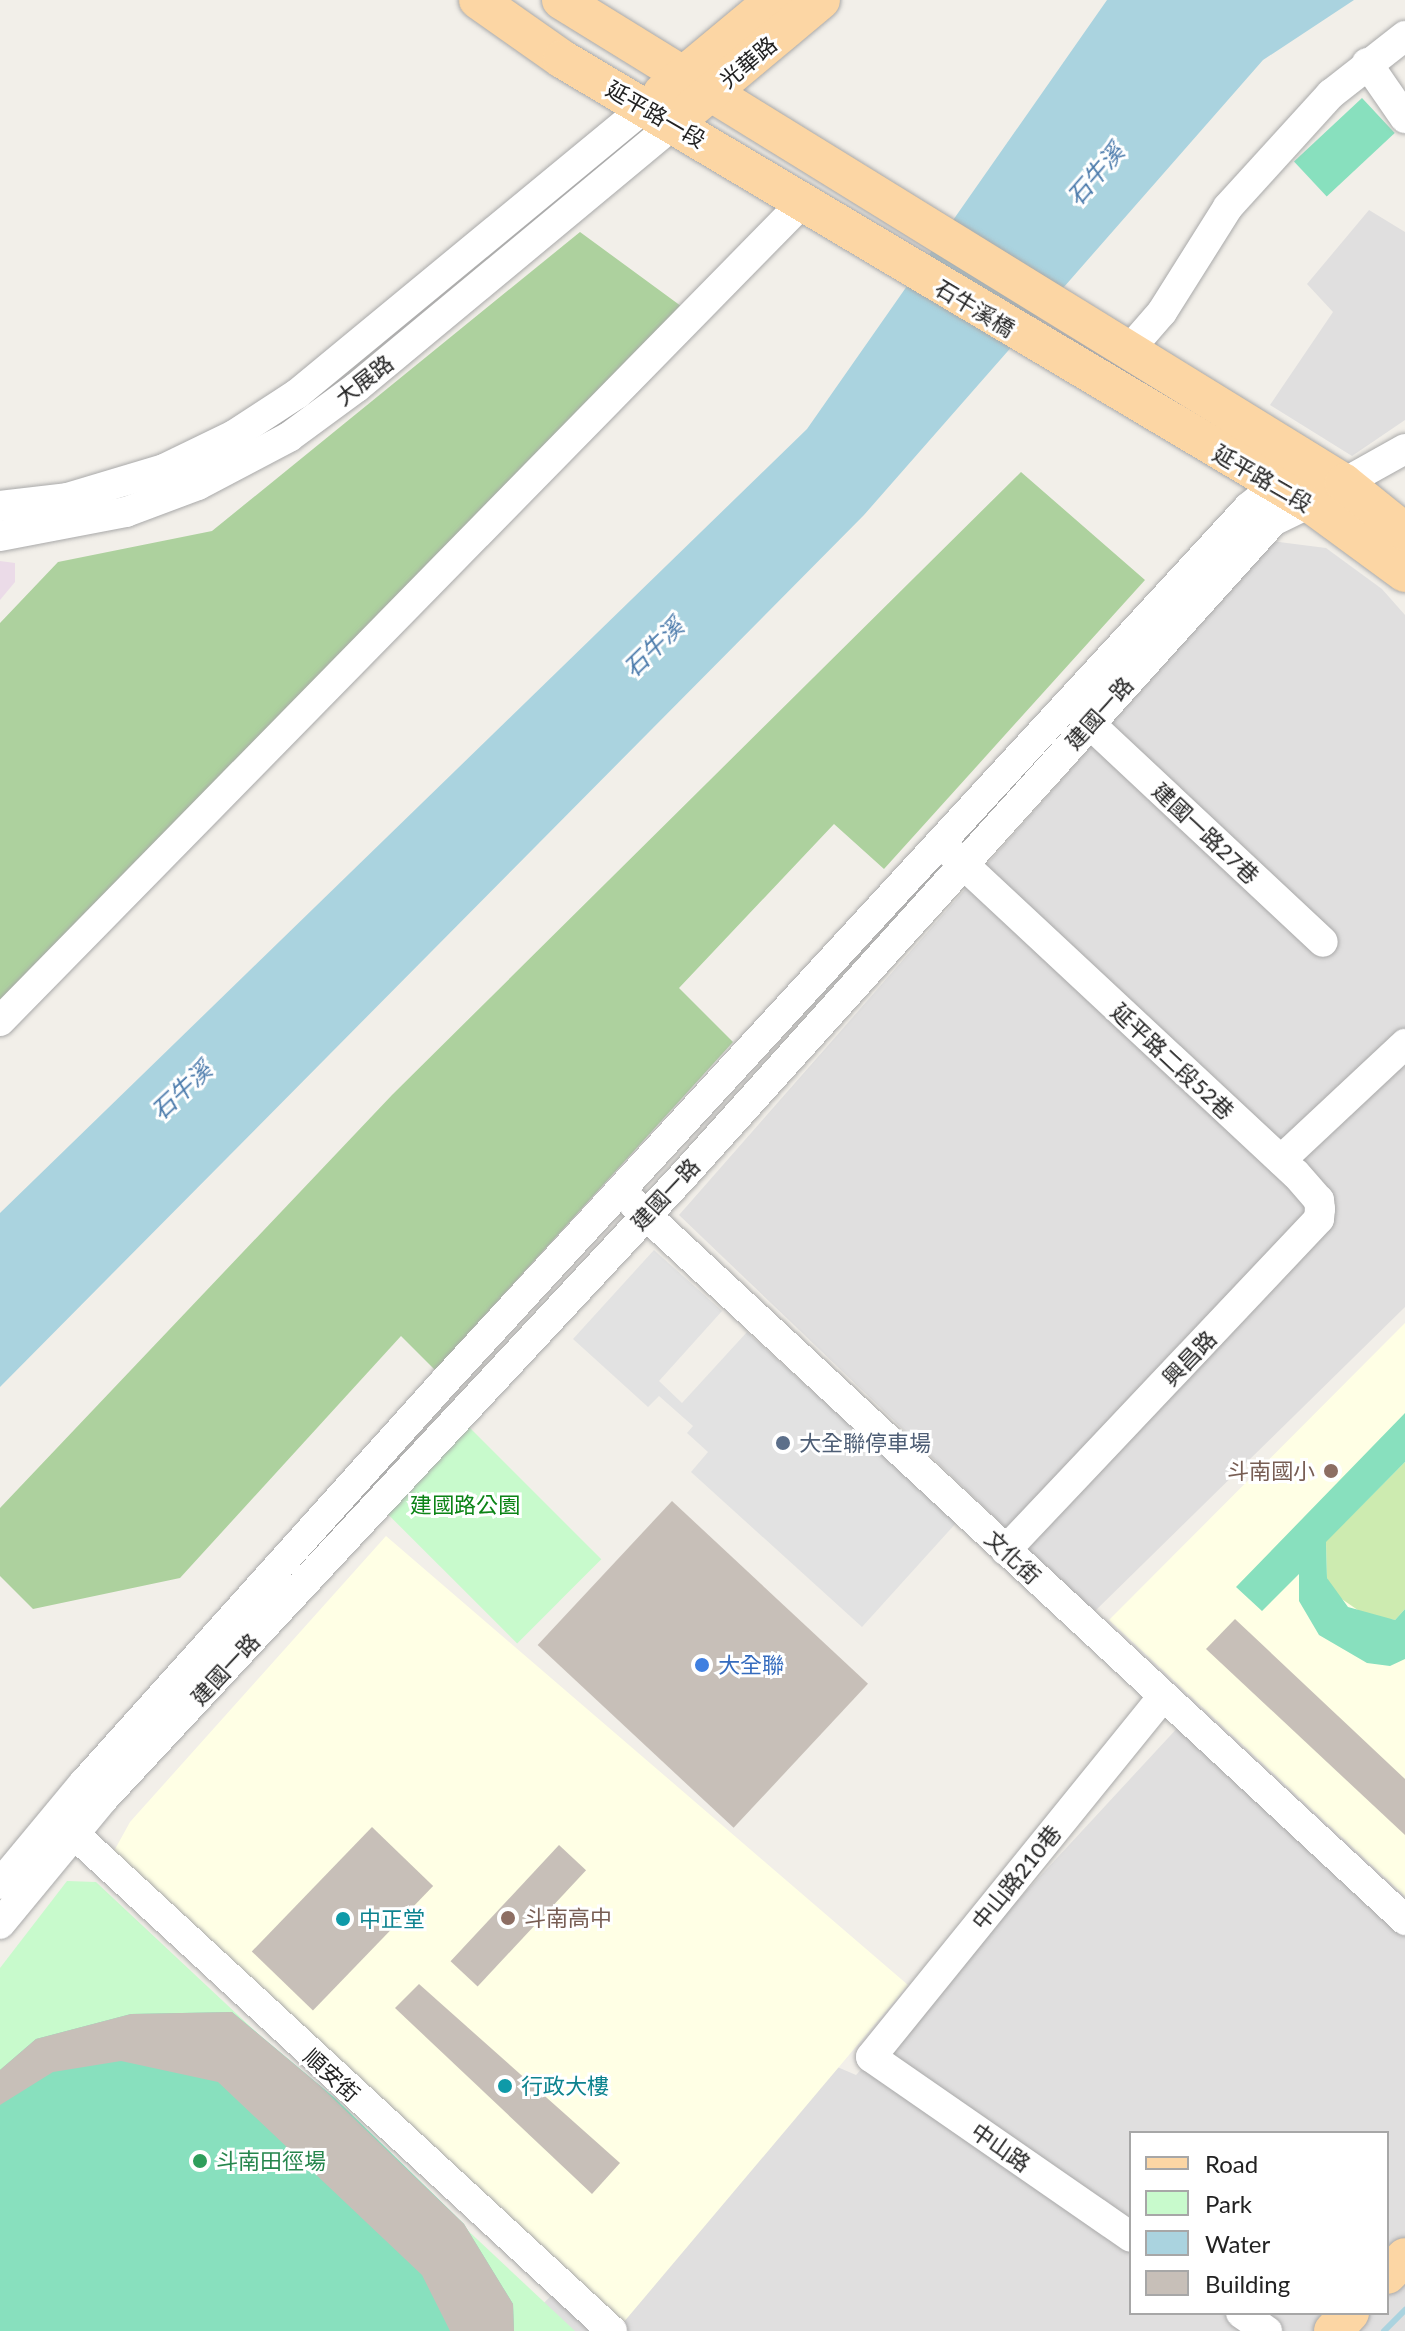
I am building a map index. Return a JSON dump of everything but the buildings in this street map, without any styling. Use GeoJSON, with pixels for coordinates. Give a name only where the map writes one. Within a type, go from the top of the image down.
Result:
{"type":"FeatureCollection","features":[{"type":"Feature","properties":{"kind":"main road","name":"延平路一段"},"geometry":{"type":"LineString","coordinates":[[478,0],[551,52],[836,224]]}},
{"type":"Feature","properties":{"kind":"main road","name":"延平路一段"},"geometry":{"type":"LineString","coordinates":[[561,0],[862,189]]}},
{"type":"Feature","properties":{"kind":"main road","name":"光華路"},"geometry":{"type":"LineString","coordinates":[[660,115],[695,85],[774,0]]}},
{"type":"Feature","properties":{"kind":"main road","name":"光華路"},"geometry":{"type":"LineString","coordinates":[[695,85],[821,0]]}},
{"type":"Feature","properties":{"kind":"main road","name":"石牛溪橋"},"geometry":{"type":"LineString","coordinates":[[862,189],[1133,353]]}},
{"type":"Feature","properties":{"kind":"main road","name":"石牛溪橋"},"geometry":{"type":"LineString","coordinates":[[836,224],[1115,392]]}},
{"type":"Feature","properties":{"kind":"main road","name":"延平路二段"},"geometry":{"type":"LineString","coordinates":[[1133,353],[1344,483],[1405,532]]}},
{"type":"Feature","properties":{"kind":"main road","name":"延平路二段"},"geometry":{"type":"LineString","coordinates":[[1115,392],[1312,505],[1405,573]]}},
{"type":"Feature","properties":{"kind":"main road"},"geometry":{"type":"LineString","coordinates":[[1389,2273],[1405,2257]]}},
{"type":"Feature","properties":{"kind":"main road"},"geometry":{"type":"LineString","coordinates":[[1333,2331],[1348,2315]]}},
{"type":"Feature","properties":{"kind":"street"},"geometry":{"type":"LineString","coordinates":[[1133,353],[1228,207],[1331,94],[1405,36]]}},
{"type":"Feature","properties":{"kind":"street"},"geometry":{"type":"LineString","coordinates":[[1367,63],[1405,118]]}},
{"type":"Feature","properties":{"kind":"street","name":"大展路"},"geometry":{"type":"LineString","coordinates":[[0,506],[67,498],[164,469],[234,435],[310,384],[660,115]]}},
{"type":"Feature","properties":{"kind":"street","name":"大展路"},"geometry":{"type":"LineString","coordinates":[[0,536],[126,512],[198,485],[289,437],[357,387],[660,115]]}},
{"type":"Feature","properties":{"kind":"street"},"geometry":{"type":"LineString","coordinates":[[0,1021],[802,203]]}},
{"type":"Feature","properties":{"kind":"street","name":"建國一路"},"geometry":{"type":"LineString","coordinates":[[0,1924],[64,1824],[621,1192],[951,853],[1089,723],[1273,521],[1312,505],[1405,449]]}},
{"type":"Feature","properties":{"kind":"street"},"geometry":{"type":"LineString","coordinates":[[1275,486],[1344,483]]}},
{"type":"Feature","properties":{"kind":"street","name":"建國一路"},"geometry":{"type":"LineString","coordinates":[[0,1884],[64,1824],[646,1215],[951,853],[1248,508],[1275,486]]}},
{"type":"Feature","properties":{"kind":"street","name":"建國一路27巷"},"geometry":{"type":"LineString","coordinates":[[1089,723],[1323,942]]}},
{"type":"Feature","properties":{"kind":"street","name":"延平路二段52巷"},"geometry":{"type":"LineString","coordinates":[[951,853],[1281,1160]]}},
{"type":"Feature","properties":{"kind":"street"},"geometry":{"type":"LineString","coordinates":[[1281,1160],[1405,1044]]}},
{"type":"Feature","properties":{"kind":"street","name":"興昌路"},"geometry":{"type":"LineString","coordinates":[[1006,1550],[1319,1219],[1319,1200],[1281,1160]]}},
{"type":"Feature","properties":{"kind":"street","name":"文化街"},"geometry":{"type":"LineString","coordinates":[[621,1192],[1405,1920]]}},
{"type":"Feature","properties":{"kind":"street","name":"中山路210巷"},"geometry":{"type":"LineString","coordinates":[[871,2057],[1163,1697]]}},
{"type":"Feature","properties":{"kind":"street","name":"順安街"},"geometry":{"type":"LineString","coordinates":[[64,1824],[612,2331]]}},
{"type":"Feature","properties":{"kind":"street","name":"中山路"},"geometry":{"type":"LineString","coordinates":[[871,2057],[1129,2236]]}},
{"type":"Feature","properties":{"kind":"street"},"geometry":{"type":"LineString","coordinates":[[1244,2315],[1267,2331]]}},
{"type":"Feature","properties":{"kind":"shaded area"},"geometry":{"type":"Polygon","coordinates":[[[1369,210],[1405,232],[1405,420],[1352,456],[1270,405],[1333,312],[1307,284],[1369,210]]]}},
{"type":"Feature","properties":{"kind":"shaded area"},"geometry":{"type":"Polygon","coordinates":[[[1271,541],[1326,548],[1382,589],[1405,615],[1405,1307],[1094,1612],[679,1215],[1271,541]]]}},
{"type":"Feature","properties":{"kind":"shaded area"},"geometry":{"type":"Polygon","coordinates":[[[0,561],[15,563],[15,582],[0,600],[0,561]]]}},
{"type":"Feature","properties":{"kind":"shaded area","name":"大全聯停車場"},"geometry":{"type":"Polygon","coordinates":[[[654,1250],[722,1311],[659,1381],[682,1403],[747,1332],[957,1522],[862,1627],[691,1472],[708,1452],[687,1433],[693,1426],[659,1396],[648,1407],[573,1339],[654,1250]]]}},
{"type":"Feature","properties":{"kind":"shaded area","name":"斗南國小"},"geometry":{"type":"Polygon","coordinates":[[[1405,1323],[1405,1896],[1109,1620],[1405,1323]]]}},
{"type":"Feature","properties":{"kind":"shaded area","name":"斗南高中"},"geometry":{"type":"Polygon","coordinates":[[[386,1536],[908,1985],[623,2323],[114,1851],[130,1822],[386,1536]]]}},
{"type":"Feature","properties":{"kind":"shaded area"},"geometry":{"type":"Polygon","coordinates":[[[1181,1724],[1405,1932],[1405,2331],[531,2331],[539,2308],[793,2048],[856,2075],[1181,1724]]]}},
{"type":"Feature","properties":{"kind":"green space"},"geometry":{"type":"Polygon","coordinates":[[[1362,98],[1395,133],[1327,197],[1294,161],[1362,98]]]}},
{"type":"Feature","properties":{"kind":"green space"},"geometry":{"type":"Polygon","coordinates":[[[580,232],[685,309],[0,1004],[0,623],[58,562],[212,531],[580,232]]]}},
{"type":"Feature","properties":{"kind":"green space"},"geometry":{"type":"Polygon","coordinates":[[[1021,472],[1145,580],[884,869],[834,824],[679,988],[733,1042],[435,1370],[401,1336],[180,1578],[33,1609],[0,1576],[0,1508],[392,1095],[1021,472]]]}},
{"type":"Feature","properties":{"kind":"green space"},"geometry":{"type":"Polygon","coordinates":[[[1405,1413],[1405,1462],[1326,1542],[1327,1578],[1348,1607],[1395,1620],[1405,1609],[1405,1659],[1390,1666],[1367,1663],[1319,1635],[1299,1601],[1299,1574],[1262,1611],[1236,1587],[1405,1413]]]}},
{"type":"Feature","properties":{"kind":"green space","name":"建國路公園"},"geometry":{"type":"Polygon","coordinates":[[[462,1420],[601,1559],[517,1643],[378,1504],[462,1420]]]}},
{"type":"Feature","properties":{"kind":"green space"},"geometry":{"type":"Polygon","coordinates":[[[1405,1462],[1405,1609],[1395,1620],[1365,1615],[1333,1593],[1327,1578],[1326,1541],[1405,1462]]]}},
{"type":"Feature","properties":{"kind":"green space","name":"斗南田徑場"},"geometry":{"type":"Polygon","coordinates":[[[67,1881],[96,1882],[575,2331],[0,2331],[0,1968],[67,1881]]]}},
{"type":"Feature","properties":{"kind":"green space","name":"斗南田徑場"},"geometry":{"type":"Polygon","coordinates":[[[232,2012],[335,2098],[464,2224],[513,2304],[514,2331],[0,2331],[0,2070],[36,2039],[131,2014],[232,2012]]]}},
{"type":"Feature","properties":{"kind":"water","name":"石牛溪"},"geometry":{"type":"Polygon","coordinates":[[[1107,0],[1354,0],[1263,60],[864,515],[0,1387],[0,1213],[807,429],[1107,0]]]}},
{"type":"Feature","properties":{"kind":"waterway"},"geometry":{"type":"LineString","coordinates":[[1384,2331],[1405,2310]]}},
{"type":"Feature","properties":{"kind":"place","name":"大全聯停車場"},"geometry":{"type":"Point","coordinates":[783,1443]}},
{"type":"Feature","properties":{"kind":"place","name":"斗南國小"},"geometry":{"type":"Point","coordinates":[1331,1471]}},
{"type":"Feature","properties":{"kind":"place","name":"大全聯"},"geometry":{"type":"Point","coordinates":[702,1665]}},
{"type":"Feature","properties":{"kind":"place","name":"斗南高中"},"geometry":{"type":"Point","coordinates":[508,1918]}},
{"type":"Feature","properties":{"kind":"place","name":"中正堂"},"geometry":{"type":"Point","coordinates":[343,1919]}},
{"type":"Feature","properties":{"kind":"place","name":"行政大樓"},"geometry":{"type":"Point","coordinates":[505,2086]}},
{"type":"Feature","properties":{"kind":"place","name":"斗南田徑場"},"geometry":{"type":"Point","coordinates":[200,2161]}}]}
